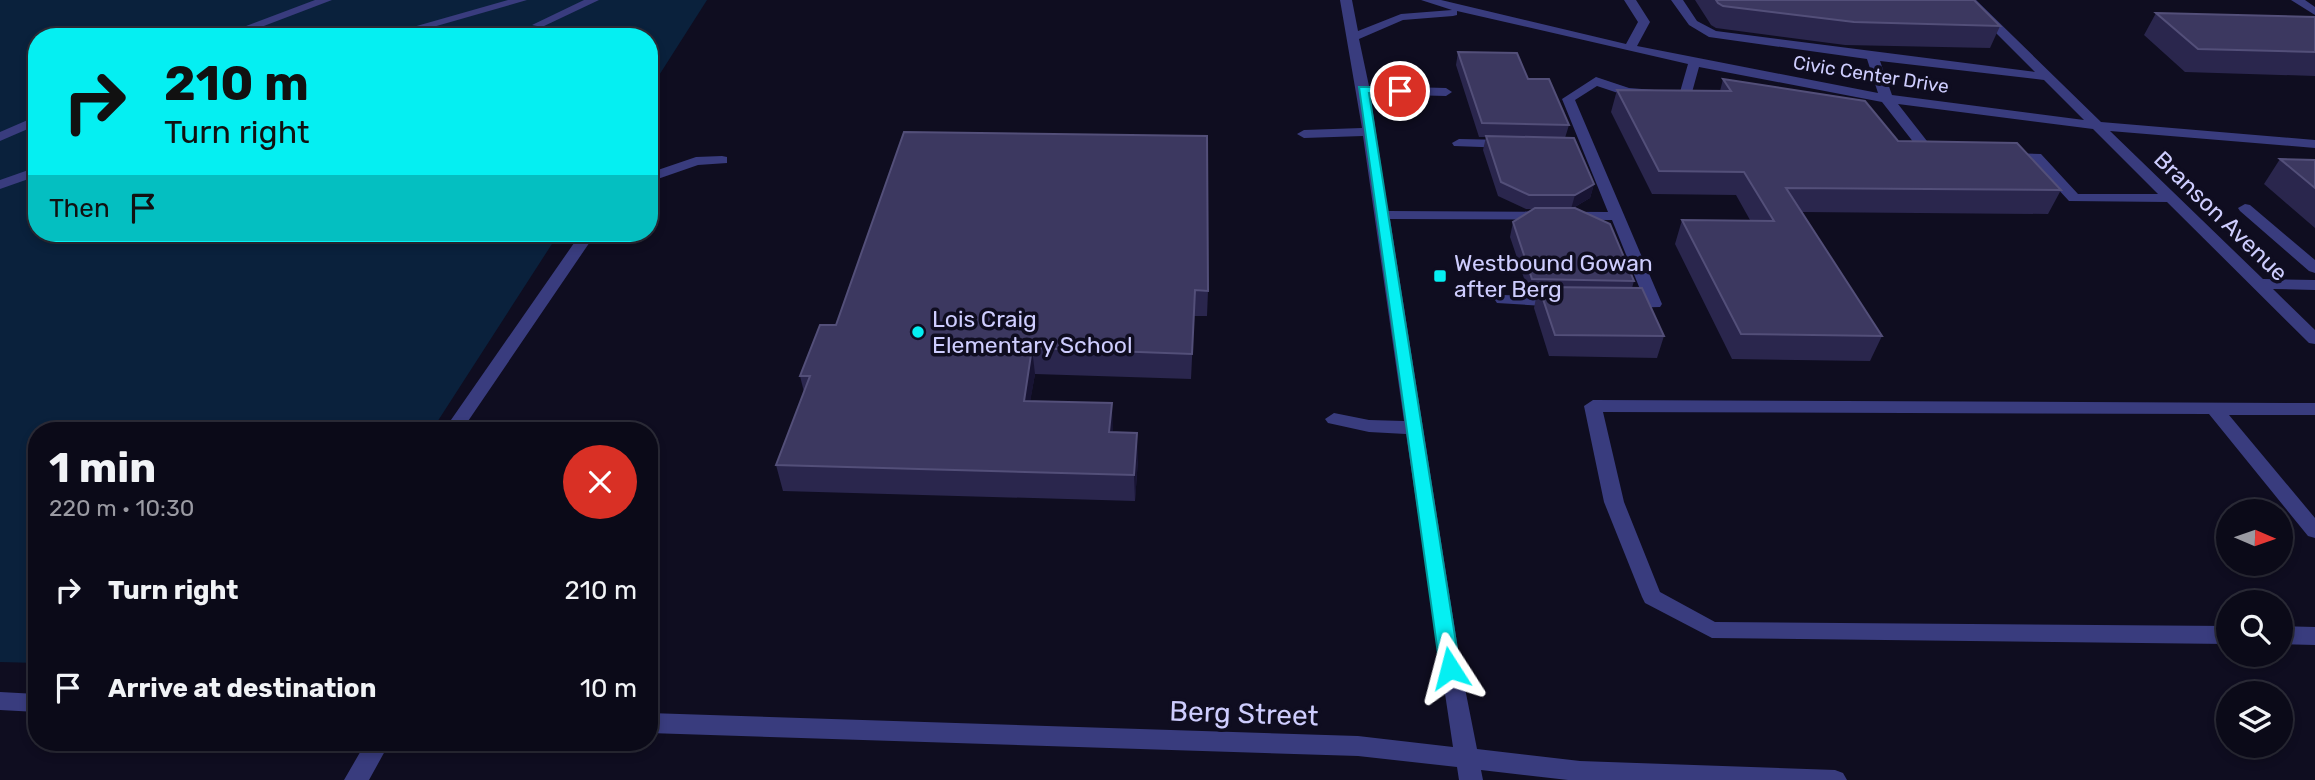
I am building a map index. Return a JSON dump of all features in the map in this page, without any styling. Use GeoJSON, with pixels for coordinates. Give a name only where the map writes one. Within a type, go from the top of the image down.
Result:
{"type":"FeatureCollection","features":[{"type":"Feature","properties":{"kind":"street"},"geometry":{"type":"LineString","coordinates":[[248,28],[326,0]]}},
{"type":"Feature","properties":{"kind":"street"},"geometry":{"type":"LineString","coordinates":[[417,28],[521,0]]}},
{"type":"Feature","properties":{"kind":"street"},"geometry":{"type":"LineString","coordinates":[[538,25],[593,0]]}},
{"type":"Feature","properties":{"kind":"street"},"geometry":{"type":"LineString","coordinates":[[1346,0],[1363,90],[1367,132],[1468,769]]}},
{"type":"Feature","properties":{"kind":"street","name":"Civic Center Drive"},"geometry":{"type":"LineString","coordinates":[[1427,0],[1694,64],[1886,98],[2095,126],[2315,144]]}},
{"type":"Feature","properties":{"kind":"street"},"geometry":{"type":"LineString","coordinates":[[1629,49],[1644,22],[1630,0]]}},
{"type":"Feature","properties":{"kind":"street"},"geometry":{"type":"LineString","coordinates":[[1677,0],[1693,23],[1713,34],[2047,77]]}},
{"type":"Feature","properties":{"kind":"street","name":"Branson Avenue"},"geometry":{"type":"LineString","coordinates":[[1969,0],[2315,340]]}},
{"type":"Feature","properties":{"kind":"street"},"geometry":{"type":"LineString","coordinates":[[2297,0],[2315,12]]}},
{"type":"Feature","properties":{"kind":"street"},"geometry":{"type":"LineString","coordinates":[[1353,37],[1401,17],[1421,13],[1482,14]]}},
{"type":"Feature","properties":{"kind":"street"},"geometry":{"type":"LineString","coordinates":[[1872,56],[1886,98],[1930,154],[1957,155]]}},
{"type":"Feature","properties":{"kind":"street"},"geometry":{"type":"LineString","coordinates":[[1613,303],[1654,304],[1617,216],[1582,145],[1569,99],[1596,81],[1627,92],[1685,96],[1694,64]]}},
{"type":"Feature","properties":{"kind":"street"},"geometry":{"type":"LineString","coordinates":[[1363,90],[1446,92]]}},
{"type":"Feature","properties":{"kind":"street"},"geometry":{"type":"LineString","coordinates":[[0,137],[28,124]]}},
{"type":"Feature","properties":{"kind":"street"},"geometry":{"type":"LineString","coordinates":[[1304,134],[1367,132]]}},
{"type":"Feature","properties":{"kind":"street"},"geometry":{"type":"LineString","coordinates":[[1460,143],[1524,144]]}},
{"type":"Feature","properties":{"kind":"street"},"geometry":{"type":"LineString","coordinates":[[1997,156],[2036,158],[2074,198],[2170,198]]}},
{"type":"Feature","properties":{"kind":"street"},"geometry":{"type":"LineString","coordinates":[[658,175],[696,161],[722,160]]}},
{"type":"Feature","properties":{"kind":"street"},"geometry":{"type":"LineString","coordinates":[[0,185],[28,174]]}},
{"type":"Feature","properties":{"kind":"street"},"geometry":{"type":"LineString","coordinates":[[2245,208],[2315,268]]}},
{"type":"Feature","properties":{"kind":"street"},"geometry":{"type":"LineString","coordinates":[[1380,215],[1617,216]]}},
{"type":"Feature","properties":{"kind":"street"},"geometry":{"type":"LineString","coordinates":[[458,422],[582,242]]}},
{"type":"Feature","properties":{"kind":"street"},"geometry":{"type":"LineString","coordinates":[[2258,284],[2315,285]]}},
{"type":"Feature","properties":{"kind":"street"},"geometry":{"type":"LineString","coordinates":[[1503,300],[1572,302]]}},
{"type":"Feature","properties":{"kind":"street"},"geometry":{"type":"LineString","coordinates":[[2216,635],[1712,630],[1652,597],[1614,502],[1593,406],[2315,409]]}},
{"type":"Feature","properties":{"kind":"street"},"geometry":{"type":"LineString","coordinates":[[2214,409],[2315,531]]}},
{"type":"Feature","properties":{"kind":"street"},"geometry":{"type":"LineString","coordinates":[[1334,419],[1369,426],[1413,428]]}},
{"type":"Feature","properties":{"kind":"street"},"geometry":{"type":"LineString","coordinates":[[2293,635],[2315,636]]}},
{"type":"Feature","properties":{"kind":"street"},"geometry":{"type":"LineString","coordinates":[[0,701],[28,703]]}},
{"type":"Feature","properties":{"kind":"street","name":"Berg Street"},"geometry":{"type":"LineString","coordinates":[[658,723],[1358,746],[1468,769],[1835,780]]}},
{"type":"Feature","properties":{"kind":"street"},"geometry":{"type":"LineString","coordinates":[[356,780],[373,751]]}},
{"type":"Feature","properties":{"kind":"water"},"geometry":{"type":"Polygon","coordinates":[[[0,0],[707,0],[658,77],[658,28],[28,28],[28,242],[553,242],[437,422],[28,422],[28,663],[0,662],[0,0]]]}},
{"type":"Feature","properties":{"kind":"building"},"geometry":{"type":"Polygon","coordinates":[[[1716,0],[1974,0],[2000,26],[1854,22],[1723,6],[1716,0]]]}},
{"type":"Feature","properties":{"kind":"building"},"geometry":{"type":"Polygon","coordinates":[[[2156,13],[2315,17],[2315,52],[2198,49],[2156,13]]]}},
{"type":"Feature","properties":{"kind":"building"},"geometry":{"type":"Polygon","coordinates":[[[1458,52],[1517,53],[1528,79],[1549,79],[1569,125],[1482,123],[1458,52]]]}},
{"type":"Feature","properties":{"kind":"building"},"geometry":{"type":"Polygon","coordinates":[[[1723,79],[1865,101],[1898,141],[2017,143],[2061,190],[1786,188],[1882,336],[1741,334],[1682,220],[1774,221],[1744,172],[1659,171],[1617,90],[1731,91],[1723,79]]]}},
{"type":"Feature","properties":{"kind":"building"},"geometry":{"type":"Polygon","coordinates":[[[904,132],[1207,136],[1208,291],[1195,290],[1192,354],[1032,348],[1024,401],[1112,403],[1109,432],[1137,433],[1134,475],[776,465],[810,376],[800,376],[820,325],[836,325],[904,132]]]}},
{"type":"Feature","properties":{"kind":"building"},"geometry":{"type":"Polygon","coordinates":[[[1486,136],[1574,138],[1594,184],[1575,195],[1529,195],[1501,182],[1486,136]]]}},
{"type":"Feature","properties":{"kind":"building"},"geometry":{"type":"Polygon","coordinates":[[[2280,159],[2315,160],[2315,188],[2280,159]]]}},
{"type":"Feature","properties":{"kind":"building"},"geometry":{"type":"Polygon","coordinates":[[[1535,208],[1575,208],[1610,224],[1634,281],[1532,279],[1513,222],[1535,208]]]}},
{"type":"Feature","properties":{"kind":"building"},"geometry":{"type":"Polygon","coordinates":[[[1539,287],[1642,288],[1664,336],[1555,335],[1539,287]]]}},
{"type":"Feature","properties":{"kind":"place","name":"Westbound Gowan after Berg"},"geometry":{"type":"Point","coordinates":[1440,276]}},
{"type":"Feature","properties":{"kind":"place","name":"Lois Craig Elementary School"},"geometry":{"type":"Point","coordinates":[918,332]}},
{"type":"Feature","properties":{"kind":"route"},"geometry":{"type":"LineString","coordinates":[[1400,91],[1363,90],[1367,132],[1450,668]]}}]}
